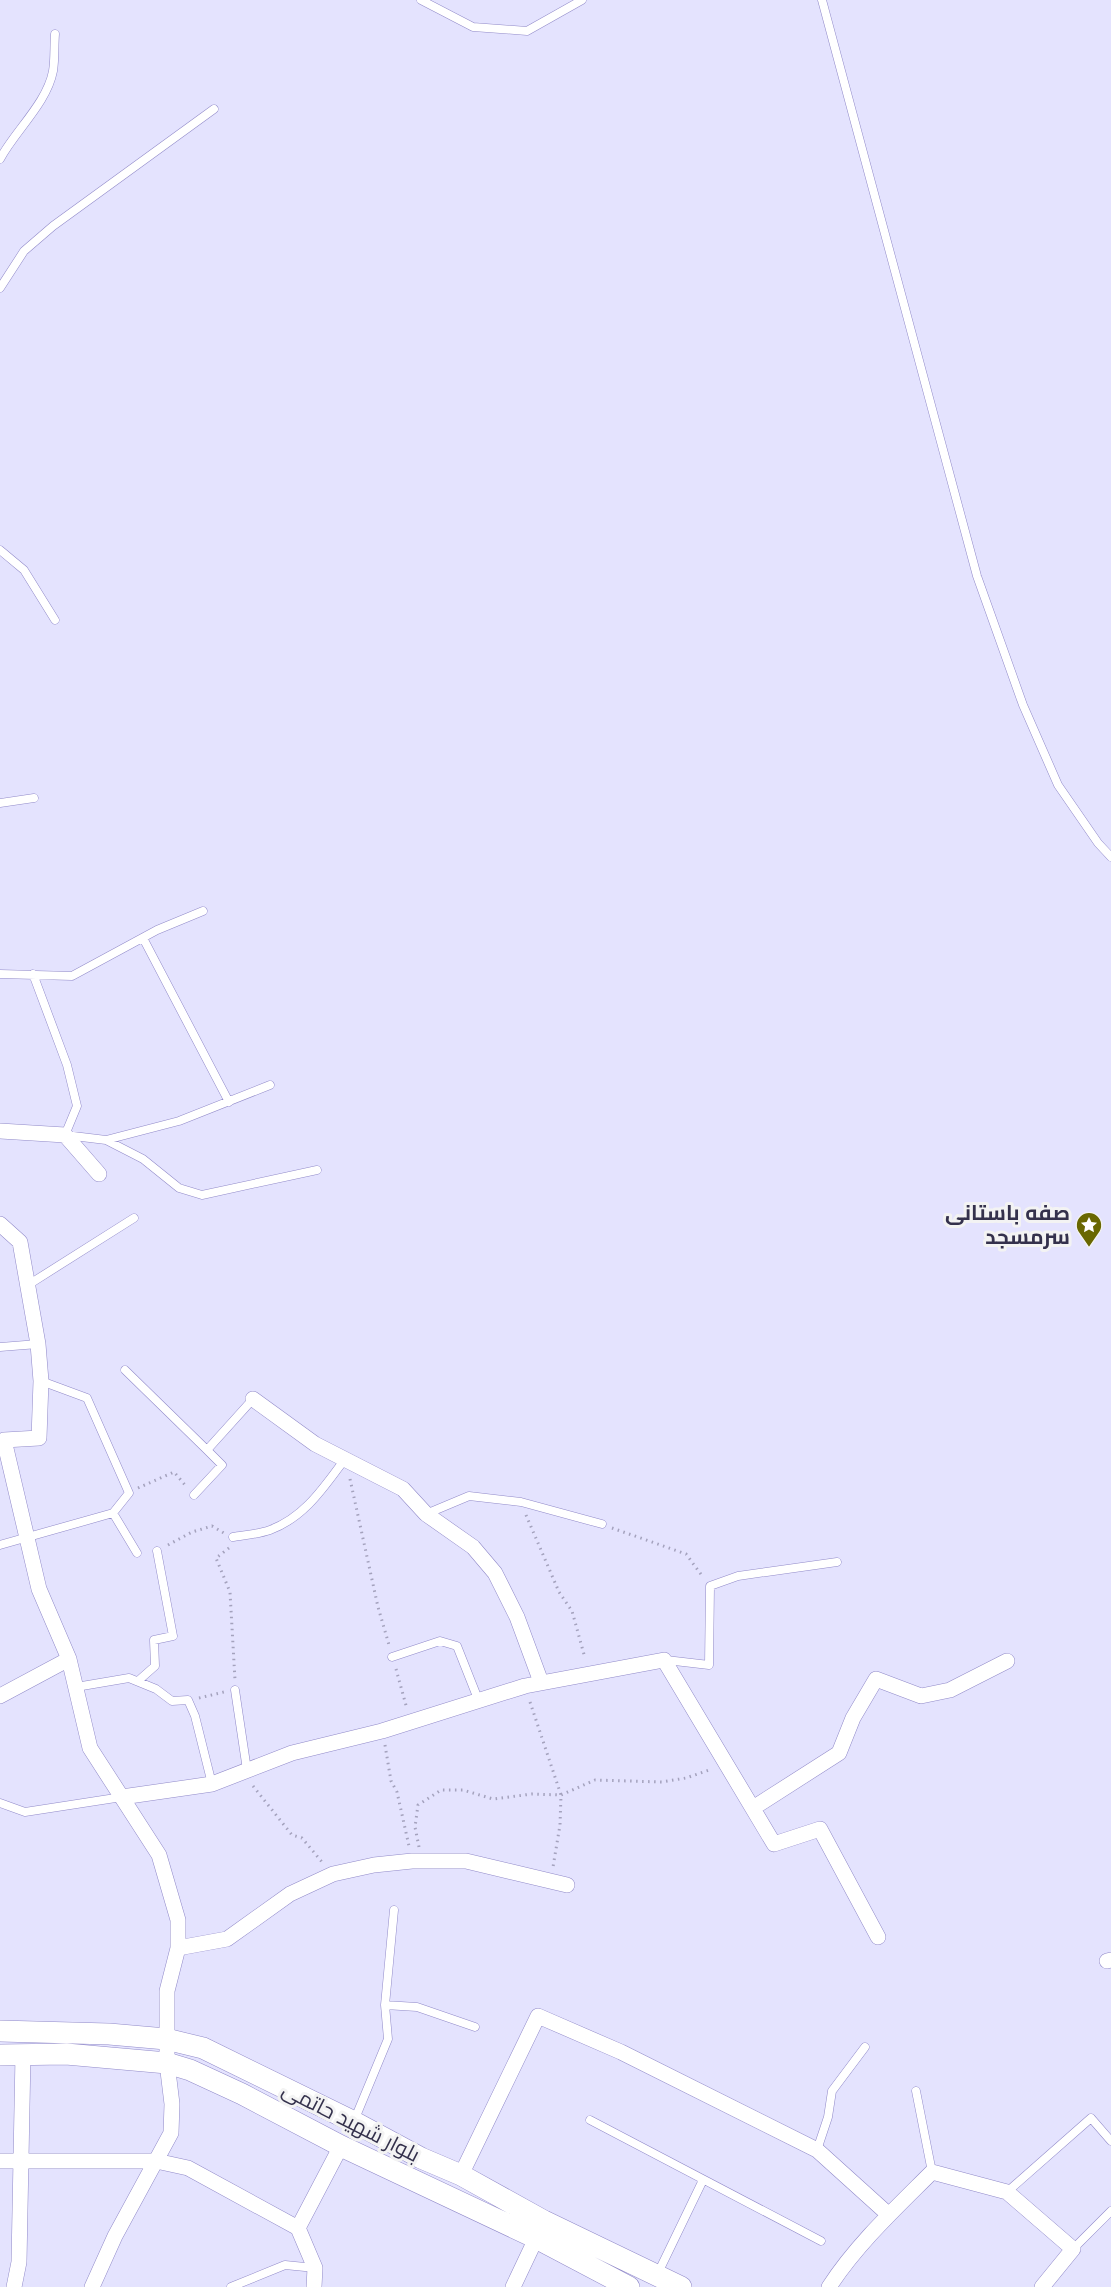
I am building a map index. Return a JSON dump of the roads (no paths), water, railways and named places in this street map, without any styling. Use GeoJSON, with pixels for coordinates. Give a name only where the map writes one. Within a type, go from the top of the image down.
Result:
{"type":"FeatureCollection","features":[{"type":"Feature","properties":{"kind":"main road","name":"بلوار شهید حاتمی"},"geometry":{"type":"LineString","coordinates":[[0,2031],[110,2034],[166,2040],[203,2048],[354,2122],[421,2158],[461,2175],[540,2230],[629,2287]]}},
{"type":"Feature","properties":{"kind":"main road","name":"بلوار شهید حاتمی"},"geometry":{"type":"LineString","coordinates":[[0,2055],[66,2054],[167,2063],[190,2070],[242,2094],[341,2146],[540,2230],[658,2275],[681,2287]]}},
{"type":"Feature","properties":{"kind":"street"},"geometry":{"type":"LineString","coordinates":[[0,1131],[65,1135],[99,1174]]}},
{"type":"Feature","properties":{"kind":"street"},"geometry":{"type":"LineString","coordinates":[[0,1224],[20,1242],[38,1344],[41,1381],[39,1438],[2,1439],[39,1589],[69,1659],[90,1748],[159,1855],[178,1920],[178,1948],[167,1991],[166,2040],[172,2104],[171,2133],[115,2236],[92,2287]]}},
{"type":"Feature","properties":{"kind":"street"},"geometry":{"type":"LineString","coordinates":[[253,1399],[315,1444],[403,1489],[426,1514],[473,1547],[495,1573],[517,1617],[541,1682]]}},
{"type":"Feature","properties":{"kind":"street"},"geometry":{"type":"LineString","coordinates":[[0,1696],[69,1659]]}},
{"type":"Feature","properties":{"kind":"street"},"geometry":{"type":"LineString","coordinates":[[122,1797],[212,1784],[292,1753],[382,1731],[525,1686],[664,1660],[774,1844],[820,1829],[878,1937]]}},
{"type":"Feature","properties":{"kind":"street"},"geometry":{"type":"LineString","coordinates":[[753,1808],[839,1753],[853,1718],[876,1679],[921,1696],[950,1690],[1007,1661]]}},
{"type":"Feature","properties":{"kind":"street"},"geometry":{"type":"LineString","coordinates":[[178,1948],[227,1939],[290,1894],[333,1874],[374,1865],[416,1861],[466,1861],[567,1885]]}},
{"type":"Feature","properties":{"kind":"street"},"geometry":{"type":"LineString","coordinates":[[461,2175],[538,2016],[621,2052],[817,2150],[890,2215]]}},
{"type":"Feature","properties":{"kind":"street"},"geometry":{"type":"LineString","coordinates":[[14,2287],[19,2262],[23,2055]]}},
{"type":"Feature","properties":{"kind":"street"},"geometry":{"type":"LineString","coordinates":[[298,2229],[341,2146]]}},
{"type":"Feature","properties":{"kind":"street"},"geometry":{"type":"LineString","coordinates":[[0,2161],[156,2161],[188,2168],[298,2229],[315,2268],[314,2287]]}},
{"type":"Feature","properties":{"kind":"street"},"geometry":{"type":"LineString","coordinates":[[829,2287],[839,2272],[890,2215],[932,2172],[1007,2192],[1073,2250],[1042,2287]]}},
{"type":"Feature","properties":{"kind":"street"},"geometry":{"type":"LineString","coordinates":[[513,2287],[540,2230]]}},
{"type":"Feature","properties":{"kind":"lane"},"geometry":{"type":"LineString","coordinates":[[421,0],[473,27],[527,31],[582,0]]}},
{"type":"Feature","properties":{"kind":"lane"},"geometry":{"type":"LineString","coordinates":[[822,0],[977,576],[1023,705],[1058,785],[1098,843],[1111,857]]}},
{"type":"Feature","properties":{"kind":"lane"},"geometry":{"type":"LineString","coordinates":[[0,159],[39,103],[53,72],[55,34]]}},
{"type":"Feature","properties":{"kind":"lane"},"geometry":{"type":"LineString","coordinates":[[0,288],[24,251],[53,226],[214,109]]}},
{"type":"Feature","properties":{"kind":"lane"},"geometry":{"type":"LineString","coordinates":[[0,550],[24,570],[55,620]]}},
{"type":"Feature","properties":{"kind":"lane"},"geometry":{"type":"LineString","coordinates":[[0,803],[34,798]]}},
{"type":"Feature","properties":{"kind":"lane"},"geometry":{"type":"LineString","coordinates":[[0,974],[72,976],[142,938],[203,911]]}},
{"type":"Feature","properties":{"kind":"lane"},"geometry":{"type":"LineString","coordinates":[[142,938],[229,1102]]}},
{"type":"Feature","properties":{"kind":"lane"},"geometry":{"type":"LineString","coordinates":[[33,974],[67,1065],[77,1106],[65,1135],[106,1140],[143,1159],[179,1188],[202,1195],[317,1170]]}},
{"type":"Feature","properties":{"kind":"lane"},"geometry":{"type":"LineString","coordinates":[[106,1140],[179,1121],[270,1086]]}},
{"type":"Feature","properties":{"kind":"lane"},"geometry":{"type":"LineString","coordinates":[[28,1285],[134,1218]]}},
{"type":"Feature","properties":{"kind":"lane"},"geometry":{"type":"LineString","coordinates":[[0,1347],[38,1344]]}},
{"type":"Feature","properties":{"kind":"lane"},"geometry":{"type":"LineString","coordinates":[[125,1370],[222,1465],[194,1496]]}},
{"type":"Feature","properties":{"kind":"lane"},"geometry":{"type":"LineString","coordinates":[[0,1545],[113,1513],[129,1493],[87,1398],[41,1381]]}},
{"type":"Feature","properties":{"kind":"lane"},"geometry":{"type":"LineString","coordinates":[[207,1450],[253,1399]]}},
{"type":"Feature","properties":{"kind":"lane"},"geometry":{"type":"LineString","coordinates":[[232,1538],[270,1530],[298,1515],[318,1496],[345,1459]]}},
{"type":"Feature","properties":{"kind":"lane"},"geometry":{"type":"LineString","coordinates":[[426,1514],[469,1496],[521,1502],[602,1524]]}},
{"type":"Feature","properties":{"kind":"lane"},"geometry":{"type":"LineString","coordinates":[[113,1513],[137,1553]]}},
{"type":"Feature","properties":{"kind":"lane"},"geometry":{"type":"LineString","coordinates":[[138,1681],[155,1666],[154,1640],[173,1636],[157,1551]]}},
{"type":"Feature","properties":{"kind":"lane"},"geometry":{"type":"LineString","coordinates":[[664,1660],[709,1665],[710,1586],[738,1576],[837,1562]]}},
{"type":"Feature","properties":{"kind":"lane"},"geometry":{"type":"LineString","coordinates":[[392,1657],[440,1641],[457,1646],[477,1700]]}},
{"type":"Feature","properties":{"kind":"lane"},"geometry":{"type":"LineString","coordinates":[[76,1687],[129,1678],[156,1689],[172,1701],[188,1700],[195,1716],[212,1784]]}},
{"type":"Feature","properties":{"kind":"lane"},"geometry":{"type":"LineString","coordinates":[[236,1690],[247,1770]]}},
{"type":"Feature","properties":{"kind":"lane"},"geometry":{"type":"LineString","coordinates":[[0,1803],[25,1812],[122,1797]]}},
{"type":"Feature","properties":{"kind":"lane"},"geometry":{"type":"LineString","coordinates":[[354,2122],[388,2039],[385,2005],[394,1910]]}},
{"type":"Feature","properties":{"kind":"lane"},"geometry":{"type":"LineString","coordinates":[[385,2005],[417,2007],[475,2027]]}},
{"type":"Feature","properties":{"kind":"lane"},"geometry":{"type":"LineString","coordinates":[[817,2150],[828,2117],[832,2091],[865,2047]]}},
{"type":"Feature","properties":{"kind":"lane"},"geometry":{"type":"LineString","coordinates":[[916,2091],[932,2172]]}},
{"type":"Feature","properties":{"kind":"lane"},"geometry":{"type":"LineString","coordinates":[[1007,2192],[1092,2118],[1111,2140]]}},
{"type":"Feature","properties":{"kind":"lane"},"geometry":{"type":"LineString","coordinates":[[590,2120],[821,2241]]}},
{"type":"Feature","properties":{"kind":"lane"},"geometry":{"type":"LineString","coordinates":[[658,2275],[703,2180]]}},
{"type":"Feature","properties":{"kind":"lane"},"geometry":{"type":"LineString","coordinates":[[1073,2250],[1111,2211]]}},
{"type":"Feature","properties":{"kind":"lane"},"geometry":{"type":"LineString","coordinates":[[231,2287],[285,2265],[315,2268]]}},
{"type":"Feature","properties":{"kind":"place","name":"صفه باستانی سرمسجد"},"geometry":{"type":"Point","coordinates":[1089,1248]}}]}
